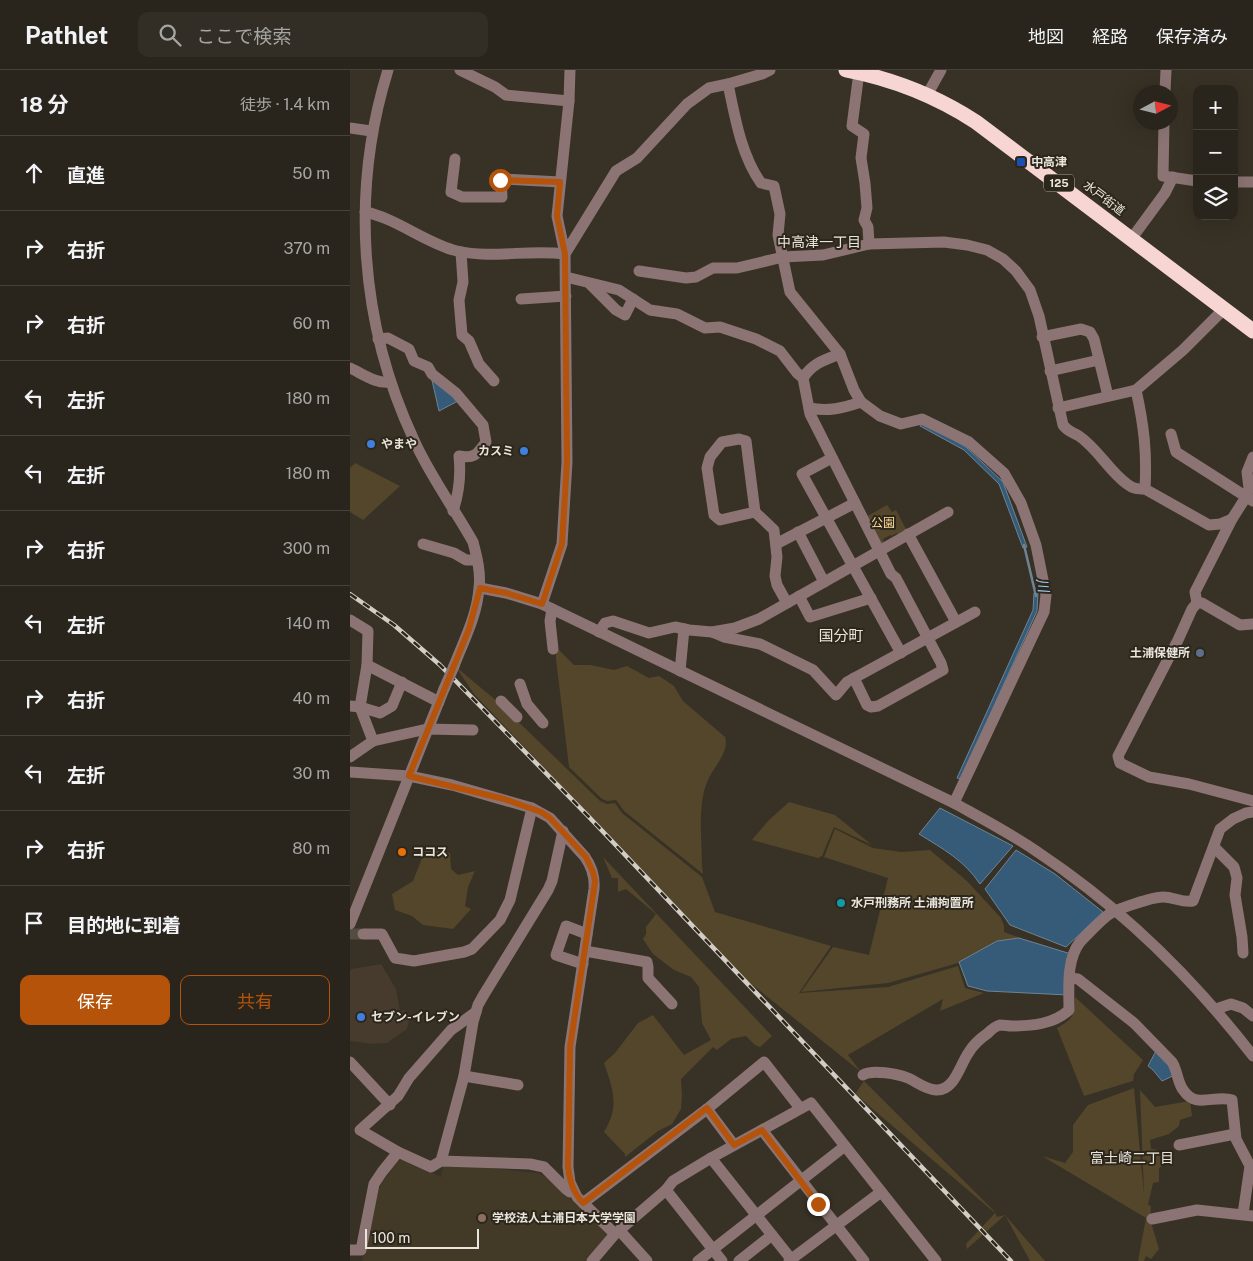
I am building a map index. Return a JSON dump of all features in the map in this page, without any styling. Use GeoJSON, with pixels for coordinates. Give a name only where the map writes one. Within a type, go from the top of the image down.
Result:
{"type":"FeatureCollection","features":[{"type":"Feature","properties":{"kind":"highway","name":"水戸街道"},"geometry":{"type":"LineString","coordinates":[[860,72],[927,95],[961,112],[1132,238],[1253,331]]}},
{"type":"Feature","properties":{"kind":"street"},"geometry":{"type":"LineString","coordinates":[[350,924],[427,729],[469,629],[480,588],[473,542],[428,470],[414,442],[390,382],[378,339],[365,256],[365,184],[371,131],[388,70]]}},
{"type":"Feature","properties":{"kind":"street"},"geometry":{"type":"LineString","coordinates":[[460,70],[495,87],[506,95],[568,101]]}},
{"type":"Feature","properties":{"kind":"street"},"geometry":{"type":"LineString","coordinates":[[553,650],[547,606],[562,544],[567,462],[566,277],[565,254],[557,216],[570,70]]}},
{"type":"Feature","properties":{"kind":"street"},"geometry":{"type":"LineString","coordinates":[[565,254],[616,171],[637,158],[687,104],[708,88],[728,84],[770,70]]}},
{"type":"Feature","properties":{"kind":"street"},"geometry":{"type":"LineString","coordinates":[[927,95],[941,70]]}},
{"type":"Feature","properties":{"kind":"street"},"geometry":{"type":"LineString","coordinates":[[1165,85],[1166,70]]}},
{"type":"Feature","properties":{"kind":"street"},"geometry":{"type":"LineString","coordinates":[[860,72],[852,126],[864,134],[861,158],[867,208],[864,220],[868,227],[869,244]]}},
{"type":"Feature","properties":{"kind":"street"},"geometry":{"type":"LineString","coordinates":[[728,84],[736,125],[753,172],[761,183],[774,186],[780,214],[778,235],[790,292],[840,354],[854,390],[861,402],[880,416],[901,424],[922,419],[969,442],[1004,474],[1021,502],[1036,545],[1046,595],[1044,612],[954,803]]}},
{"type":"Feature","properties":{"kind":"street"},"geometry":{"type":"LineString","coordinates":[[350,128],[371,131]]}},
{"type":"Feature","properties":{"kind":"street"},"geometry":{"type":"LineString","coordinates":[[1164,130],[1162,176],[1193,180]]}},
{"type":"Feature","properties":{"kind":"street"},"geometry":{"type":"LineString","coordinates":[[455,159],[451,192],[462,197],[502,198],[500,180],[560,182]]}},
{"type":"Feature","properties":{"kind":"street"},"geometry":{"type":"LineString","coordinates":[[1132,238],[1165,194],[1173,178]]}},
{"type":"Feature","properties":{"kind":"street"},"geometry":{"type":"LineString","coordinates":[[1238,182],[1253,182]]}},
{"type":"Feature","properties":{"kind":"street"},"geometry":{"type":"LineString","coordinates":[[365,212],[461,252],[478,256],[552,252],[565,254]]}},
{"type":"Feature","properties":{"kind":"street"},"geometry":{"type":"LineString","coordinates":[[639,271],[686,278],[696,277],[714,268],[736,268],[782,257],[823,255],[869,244],[944,242],[967,244],[987,250],[1003,259],[1016,271],[1030,290],[1039,316],[1058,408],[1063,426],[1067,431],[1078,435],[1127,484],[1137,489],[1145,489],[1209,525],[1220,524],[1232,519]]}},
{"type":"Feature","properties":{"kind":"street"},"geometry":{"type":"LineString","coordinates":[[461,252],[463,282],[459,300],[462,335],[469,341],[479,364],[494,381]]}},
{"type":"Feature","properties":{"kind":"street"},"geometry":{"type":"LineString","coordinates":[[566,277],[619,290],[650,310],[677,314],[705,328],[720,327],[756,339],[780,351],[803,378],[810,414],[879,551],[891,574],[896,578],[943,670],[878,706],[871,707],[867,705],[854,678]]}},
{"type":"Feature","properties":{"kind":"street"},"geometry":{"type":"LineString","coordinates":[[590,284],[616,310],[625,315],[633,299]]}},
{"type":"Feature","properties":{"kind":"street"},"geometry":{"type":"LineString","coordinates":[[521,299],[566,296]]}},
{"type":"Feature","properties":{"kind":"street"},"geometry":{"type":"LineString","coordinates":[[1058,408],[1136,390],[1183,350],[1224,309]]}},
{"type":"Feature","properties":{"kind":"street"},"geometry":{"type":"LineString","coordinates":[[1042,337],[1081,329],[1090,332],[1100,360],[1108,396]]}},
{"type":"Feature","properties":{"kind":"street"},"geometry":{"type":"LineString","coordinates":[[378,339],[388,338],[410,349],[414,361],[428,366],[432,374],[456,394],[484,424],[486,442],[478,454],[470,458],[459,456],[460,476],[453,511]]}},
{"type":"Feature","properties":{"kind":"street"},"geometry":{"type":"LineString","coordinates":[[803,378],[810,368],[840,354]]}},
{"type":"Feature","properties":{"kind":"street"},"geometry":{"type":"LineString","coordinates":[[1050,371],[1100,360]]}},
{"type":"Feature","properties":{"kind":"street"},"geometry":{"type":"LineString","coordinates":[[350,368],[377,381],[383,383],[390,382]]}},
{"type":"Feature","properties":{"kind":"street"},"geometry":{"type":"LineString","coordinates":[[1136,390],[1142,416],[1147,456],[1145,489]]}},
{"type":"Feature","properties":{"kind":"street"},"geometry":{"type":"LineString","coordinates":[[809,408],[821,410],[842,408],[861,402]]}},
{"type":"Feature","properties":{"kind":"street"},"geometry":{"type":"LineString","coordinates":[[1170,434],[1176,452],[1249,499]]}},
{"type":"Feature","properties":{"kind":"street"},"geometry":{"type":"LineString","coordinates":[[755,512],[720,520],[714,515],[707,468],[710,457],[722,442],[746,441],[755,512],[774,530],[777,557],[775,576],[777,585],[787,603]]}},
{"type":"Feature","properties":{"kind":"street"},"geometry":{"type":"LineString","coordinates":[[1253,457],[1247,472],[1249,499],[1232,519],[1195,592],[1196,603],[1118,756],[1120,763],[1150,777],[1189,784],[1253,801]]}},
{"type":"Feature","properties":{"kind":"street"},"geometry":{"type":"LineString","coordinates":[[832,458],[802,474],[900,653]]}},
{"type":"Feature","properties":{"kind":"street"},"geometry":{"type":"LineString","coordinates":[[776,544],[855,503]]}},
{"type":"Feature","properties":{"kind":"street"},"geometry":{"type":"LineString","coordinates":[[599,632],[604,623],[613,621],[649,633],[675,627],[712,632],[735,628],[759,619],[948,512]]}},
{"type":"Feature","properties":{"kind":"street"},"geometry":{"type":"LineString","coordinates":[[798,532],[824,582]]}},
{"type":"Feature","properties":{"kind":"street"},"geometry":{"type":"LineString","coordinates":[[908,534],[956,622]]}},
{"type":"Feature","properties":{"kind":"street"},"geometry":{"type":"LineString","coordinates":[[423,544],[454,553],[466,560],[477,560]]}},
{"type":"Feature","properties":{"kind":"street"},"geometry":{"type":"LineString","coordinates":[[480,588],[506,593],[547,606],[954,803],[1038,852],[1093,891],[1161,951],[1216,1009],[1253,1056]]}},
{"type":"Feature","properties":{"kind":"street"},"geometry":{"type":"LineString","coordinates":[[798,596],[810,617],[871,598]]}},
{"type":"Feature","properties":{"kind":"street"},"geometry":{"type":"LineString","coordinates":[[1196,603],[1202,602],[1240,625],[1253,624]]}},
{"type":"Feature","properties":{"kind":"street"},"geometry":{"type":"LineString","coordinates":[[712,632],[724,638],[760,644],[814,670],[836,695],[854,678],[975,612]]}},
{"type":"Feature","properties":{"kind":"street"},"geometry":{"type":"LineString","coordinates":[[350,620],[368,631],[367,665],[355,707],[373,741]]}},
{"type":"Feature","properties":{"kind":"street"},"geometry":{"type":"LineString","coordinates":[[680,671],[684,629]]}},
{"type":"Feature","properties":{"kind":"street"},"geometry":{"type":"LineString","coordinates":[[367,665],[438,702]]}},
{"type":"Feature","properties":{"kind":"street"},"geometry":{"type":"LineString","coordinates":[[355,707],[380,713],[392,706],[402,682]]}},
{"type":"Feature","properties":{"kind":"street"},"geometry":{"type":"LineString","coordinates":[[520,684],[527,704],[543,722]]}},
{"type":"Feature","properties":{"kind":"street"},"geometry":{"type":"LineString","coordinates":[[500,701],[517,718]]}},
{"type":"Feature","properties":{"kind":"street"},"geometry":{"type":"LineString","coordinates":[[350,757],[373,741],[427,729],[473,730]]}},
{"type":"Feature","properties":{"kind":"street"},"geometry":{"type":"LineString","coordinates":[[350,772],[409,776],[452,785],[532,808],[550,818],[590,863],[595,881],[569,1060],[568,1167],[570,1182],[573,1191],[583,1203],[647,1261]]}},
{"type":"Feature","properties":{"kind":"street"},"geometry":{"type":"LineString","coordinates":[[363,934],[382,934],[395,958],[402,960],[414,961],[472,949],[500,920],[510,900],[532,808]]}},
{"type":"Feature","properties":{"kind":"street"},"geometry":{"type":"LineString","coordinates":[[863,1074],[867,1072],[889,1074],[908,1078],[927,1088],[944,1089],[954,1080],[970,1050],[986,1034],[999,1025],[1028,1025],[1055,1020],[1063,1016],[1069,1010],[1072,960],[1076,947],[1108,916],[1116,911],[1157,897],[1167,897],[1186,902],[1193,901],[1220,829],[1226,823],[1246,813],[1253,812]]}},
{"type":"Feature","properties":{"kind":"street"},"geometry":{"type":"LineString","coordinates":[[441,1161],[464,1076],[476,1012],[548,890],[552,881],[563,831]]}},
{"type":"Feature","properties":{"kind":"street"},"geometry":{"type":"LineString","coordinates":[[1214,847],[1234,867],[1237,878],[1234,895],[1243,953]]}},
{"type":"Feature","properties":{"kind":"street"},"geometry":{"type":"LineString","coordinates":[[584,964],[556,955],[566,926],[587,934]]}},
{"type":"Feature","properties":{"kind":"street"},"geometry":{"type":"LineString","coordinates":[[585,951],[646,962],[648,964],[648,978],[672,1004]]}},
{"type":"Feature","properties":{"kind":"street"},"geometry":{"type":"LineString","coordinates":[[1070,978],[1078,979],[1134,1023],[1172,1062],[1176,1068],[1182,1090],[1191,1098],[1205,1101],[1223,1098],[1234,1102],[1235,1134],[1250,1166],[1248,1215],[1196,1210],[1152,1219]]}},
{"type":"Feature","properties":{"kind":"street"},"geometry":{"type":"LineString","coordinates":[[1216,1009],[1231,1004],[1243,1008],[1253,1016]]}},
{"type":"Feature","properties":{"kind":"street"},"geometry":{"type":"LineString","coordinates":[[476,1012],[451,1030],[409,1078],[390,1105],[360,1130],[398,1152],[431,1167],[441,1161],[544,1166],[566,1189],[570,1192],[573,1191]]}},
{"type":"Feature","properties":{"kind":"street"},"geometry":{"type":"LineString","coordinates":[[350,1062],[390,1105]]}},
{"type":"Feature","properties":{"kind":"street"},"geometry":{"type":"LineString","coordinates":[[583,1203],[764,1062],[800,1108]]}},
{"type":"Feature","properties":{"kind":"street"},"geometry":{"type":"LineString","coordinates":[[464,1076],[518,1085]]}},
{"type":"Feature","properties":{"kind":"street"},"geometry":{"type":"LineString","coordinates":[[592,1261],[617,1233],[666,1190],[673,1181],[734,1145],[812,1103],[936,1261]]}},
{"type":"Feature","properties":{"kind":"street"},"geometry":{"type":"LineString","coordinates":[[707,1108],[734,1145]]}},
{"type":"Feature","properties":{"kind":"street"},"geometry":{"type":"LineString","coordinates":[[762,1130],[800,1182],[864,1261]]}},
{"type":"Feature","properties":{"kind":"street"},"geometry":{"type":"LineString","coordinates":[[1179,1145],[1235,1134]]}},
{"type":"Feature","properties":{"kind":"street"},"geometry":{"type":"LineString","coordinates":[[698,1261],[845,1146]]}},
{"type":"Feature","properties":{"kind":"street"},"geometry":{"type":"LineString","coordinates":[[350,1250],[361,1250],[374,1184],[398,1152]]}},
{"type":"Feature","properties":{"kind":"street"},"geometry":{"type":"LineString","coordinates":[[712,1158],[790,1260],[881,1192]]}},
{"type":"Feature","properties":{"kind":"street"},"geometry":{"type":"LineString","coordinates":[[666,1190],[722,1261]]}},
{"type":"Feature","properties":{"kind":"street"},"geometry":{"type":"LineString","coordinates":[[739,1261],[772,1235]]}},
{"type":"Feature","properties":{"kind":"shaded area"},"geometry":{"type":"Polygon","coordinates":[[[381,964],[396,989],[400,1011],[405,1010],[410,1017],[407,1029],[387,1043],[373,1044],[350,1041],[351,969],[381,964]]]}},
{"type":"Feature","properties":{"kind":"shaded area","name":"学校法人土浦日本大学学園"},"geometry":{"type":"Polygon","coordinates":[[[405,1159],[441,1177],[443,1167],[451,1164],[538,1173],[548,1178],[608,1235],[586,1261],[362,1261],[375,1198],[381,1184],[398,1161],[405,1159]]]}},
{"type":"Feature","properties":{"kind":"green space"},"geometry":{"type":"Polygon","coordinates":[[[355,463],[400,486],[363,520],[350,512],[350,468],[355,463]]]}},
{"type":"Feature","properties":{"kind":"green space","name":"公園"},"geometry":{"type":"Polygon","coordinates":[[[887,505],[892,512],[896,510],[908,533],[899,537],[897,533],[890,535],[883,539],[885,545],[881,547],[864,518],[887,505]]]}},
{"type":"Feature","properties":{"kind":"green space"},"geometry":{"type":"Polygon","coordinates":[[[556,647],[574,665],[591,665],[614,670],[627,666],[649,678],[659,676],[674,686],[683,701],[725,737],[726,742],[723,754],[708,780],[702,799],[703,874],[624,811],[616,800],[607,801],[602,799],[569,767],[556,647]]]}},
{"type":"Feature","properties":{"kind":"green space"},"geometry":{"type":"Polygon","coordinates":[[[456,667],[498,702],[600,801],[607,804],[615,803],[622,813],[702,877],[715,912],[831,946],[799,993],[888,987],[958,966],[965,988],[984,993],[940,1011],[943,999],[848,1055],[861,1072],[744,978],[474,694],[456,667]]]}},
{"type":"Feature","properties":{"kind":"green space"},"geometry":{"type":"Polygon","coordinates":[[[789,802],[835,815],[872,845],[834,827],[822,856],[818,858],[752,840],[768,821],[789,802]]]}},
{"type":"Feature","properties":{"kind":"green space"},"geometry":{"type":"Polygon","coordinates":[[[835,829],[873,848],[901,852],[930,850],[967,881],[1001,918],[1004,932],[1021,938],[997,941],[958,963],[888,983],[801,992],[833,947],[869,955],[888,878],[824,857],[835,829]]]}},
{"type":"Feature","properties":{"kind":"green space"},"geometry":{"type":"Polygon","coordinates":[[[426,848],[450,853],[451,869],[458,875],[475,871],[468,887],[465,906],[471,909],[453,929],[423,925],[412,916],[395,910],[392,894],[413,881],[426,848]]]}},
{"type":"Feature","properties":{"kind":"green space"},"geometry":{"type":"Polygon","coordinates":[[[603,857],[772,1036],[760,1047],[755,1045],[746,1036],[731,1039],[717,1050],[713,1047],[681,1079],[681,1109],[672,1124],[658,1131],[625,1157],[625,1154],[604,1132],[612,1114],[613,1098],[604,1063],[615,1053],[638,1023],[653,1015],[684,1055],[711,1040],[702,1023],[699,987],[691,977],[674,970],[653,954],[643,939],[646,934],[646,927],[656,914],[626,889],[618,892],[618,878],[612,878],[603,857]]]}},
{"type":"Feature","properties":{"kind":"green space"},"geometry":{"type":"Polygon","coordinates":[[[1075,997],[1143,1060],[1134,1074],[1133,1081],[1084,1096],[1057,1028],[1067,1022],[1072,1016],[1075,997]]]}},
{"type":"Feature","properties":{"kind":"green space"},"geometry":{"type":"Polygon","coordinates":[[[864,1081],[994,1211],[995,1213],[855,1094],[864,1081]]]}},
{"type":"Feature","properties":{"kind":"green space"},"geometry":{"type":"Polygon","coordinates":[[[1134,1088],[1144,1195],[1140,1090],[1155,1107],[1190,1101],[1192,1116],[1180,1120],[1179,1126],[1169,1134],[1150,1140],[1151,1149],[1157,1150],[1160,1154],[1162,1166],[1159,1168],[1159,1182],[1153,1183],[1148,1205],[1151,1206],[1150,1219],[1159,1249],[1151,1259],[1146,1256],[1144,1261],[1138,1261],[1146,1218],[1042,1156],[1065,1163],[1073,1152],[1073,1125],[1088,1105],[1134,1088]]]}},
{"type":"Feature","properties":{"kind":"green space"},"geometry":{"type":"Polygon","coordinates":[[[995,1213],[997,1217],[1005,1215],[967,1249],[966,1244],[995,1213]]]}},
{"type":"Feature","properties":{"kind":"green space"},"geometry":{"type":"Polygon","coordinates":[[[1005,1215],[1045,1261],[1030,1261],[1005,1215]]]}},
{"type":"Feature","properties":{"kind":"water"},"geometry":{"type":"Polygon","coordinates":[[[431,376],[458,401],[439,411],[431,376]]]}},
{"type":"Feature","properties":{"kind":"water"},"geometry":{"type":"Polygon","coordinates":[[[922,422],[966,447],[1003,482],[1027,547],[1023,548],[999,484],[964,450],[920,426],[922,422]]]}},
{"type":"Feature","properties":{"kind":"water"},"geometry":{"type":"Polygon","coordinates":[[[1034,593],[1038,593],[1037,611],[961,779],[957,778],[1033,610],[1034,593]]]}},
{"type":"Feature","properties":{"kind":"water"},"geometry":{"type":"Polygon","coordinates":[[[940,808],[1013,846],[980,884],[960,862],[919,834],[940,808]]]}},
{"type":"Feature","properties":{"kind":"water"},"geometry":{"type":"Polygon","coordinates":[[[1016,850],[1055,874],[1103,912],[1066,947],[1010,925],[985,889],[1016,850]]]}},
{"type":"Feature","properties":{"kind":"water"},"geometry":{"type":"Polygon","coordinates":[[[1019,938],[1071,954],[1068,995],[987,991],[968,986],[959,962],[997,941],[1019,938]]]}},
{"type":"Feature","properties":{"kind":"water"},"geometry":{"type":"Polygon","coordinates":[[[1157,1049],[1177,1074],[1162,1081],[1148,1066],[1157,1049]]]}},
{"type":"Feature","properties":{"kind":"waterway","name":"川"},"geometry":{"type":"LineString","coordinates":[[1024,545],[1036,596]]}},
{"type":"Feature","properties":{"kind":"tunnel"},"geometry":{"type":"LineString","coordinates":[[350,934],[363,934]]}},
{"type":"Feature","properties":{"kind":"railway"},"geometry":{"type":"LineString","coordinates":[[350,594],[394,625],[440,665],[589,817],[1011,1261]]}},
{"type":"Feature","properties":{"kind":"place","name":"中高津"},"geometry":{"type":"Point","coordinates":[1021,162]}},
{"type":"Feature","properties":{"kind":"place","name":"やまや"},"geometry":{"type":"Point","coordinates":[371,444]}},
{"type":"Feature","properties":{"kind":"place","name":"カスミ"},"geometry":{"type":"Point","coordinates":[524,451]}},
{"type":"Feature","properties":{"kind":"place","name":"土浦保健所"},"geometry":{"type":"Point","coordinates":[1200,653]}},
{"type":"Feature","properties":{"kind":"place","name":"ココス"},"geometry":{"type":"Point","coordinates":[402,852]}},
{"type":"Feature","properties":{"kind":"place","name":"水戸刑務所 土浦拘置所"},"geometry":{"type":"Point","coordinates":[841,903]}},
{"type":"Feature","properties":{"kind":"place","name":"セブン-イレブン"},"geometry":{"type":"Point","coordinates":[361,1017]}},
{"type":"Feature","properties":{"kind":"place","name":"学校法人土浦日本大学学園"},"geometry":{"type":"Point","coordinates":[482,1218]}},
{"type":"Feature","properties":{"kind":"district","name":"中高津一丁目"},"geometry":{"type":"Point","coordinates":[819,242]}},
{"type":"Feature","properties":{"kind":"district","name":"国分町"},"geometry":{"type":"Point","coordinates":[841,635]}},
{"type":"Feature","properties":{"kind":"district","name":"富士崎二丁目"},"geometry":{"type":"Point","coordinates":[1132,1158]}},
{"type":"Feature","properties":{"kind":"route"},"geometry":{"type":"LineString","coordinates":[[500,180],[560,182],[557,216],[565,254],[567,462],[562,544],[542,604],[506,593],[480,588],[469,629],[409,776],[504,799],[541,812],[563,831],[590,863],[595,881],[570,1047],[569,1067],[568,1167],[573,1191],[583,1203],[707,1108],[734,1145],[762,1130],[818,1204]]}}]}
